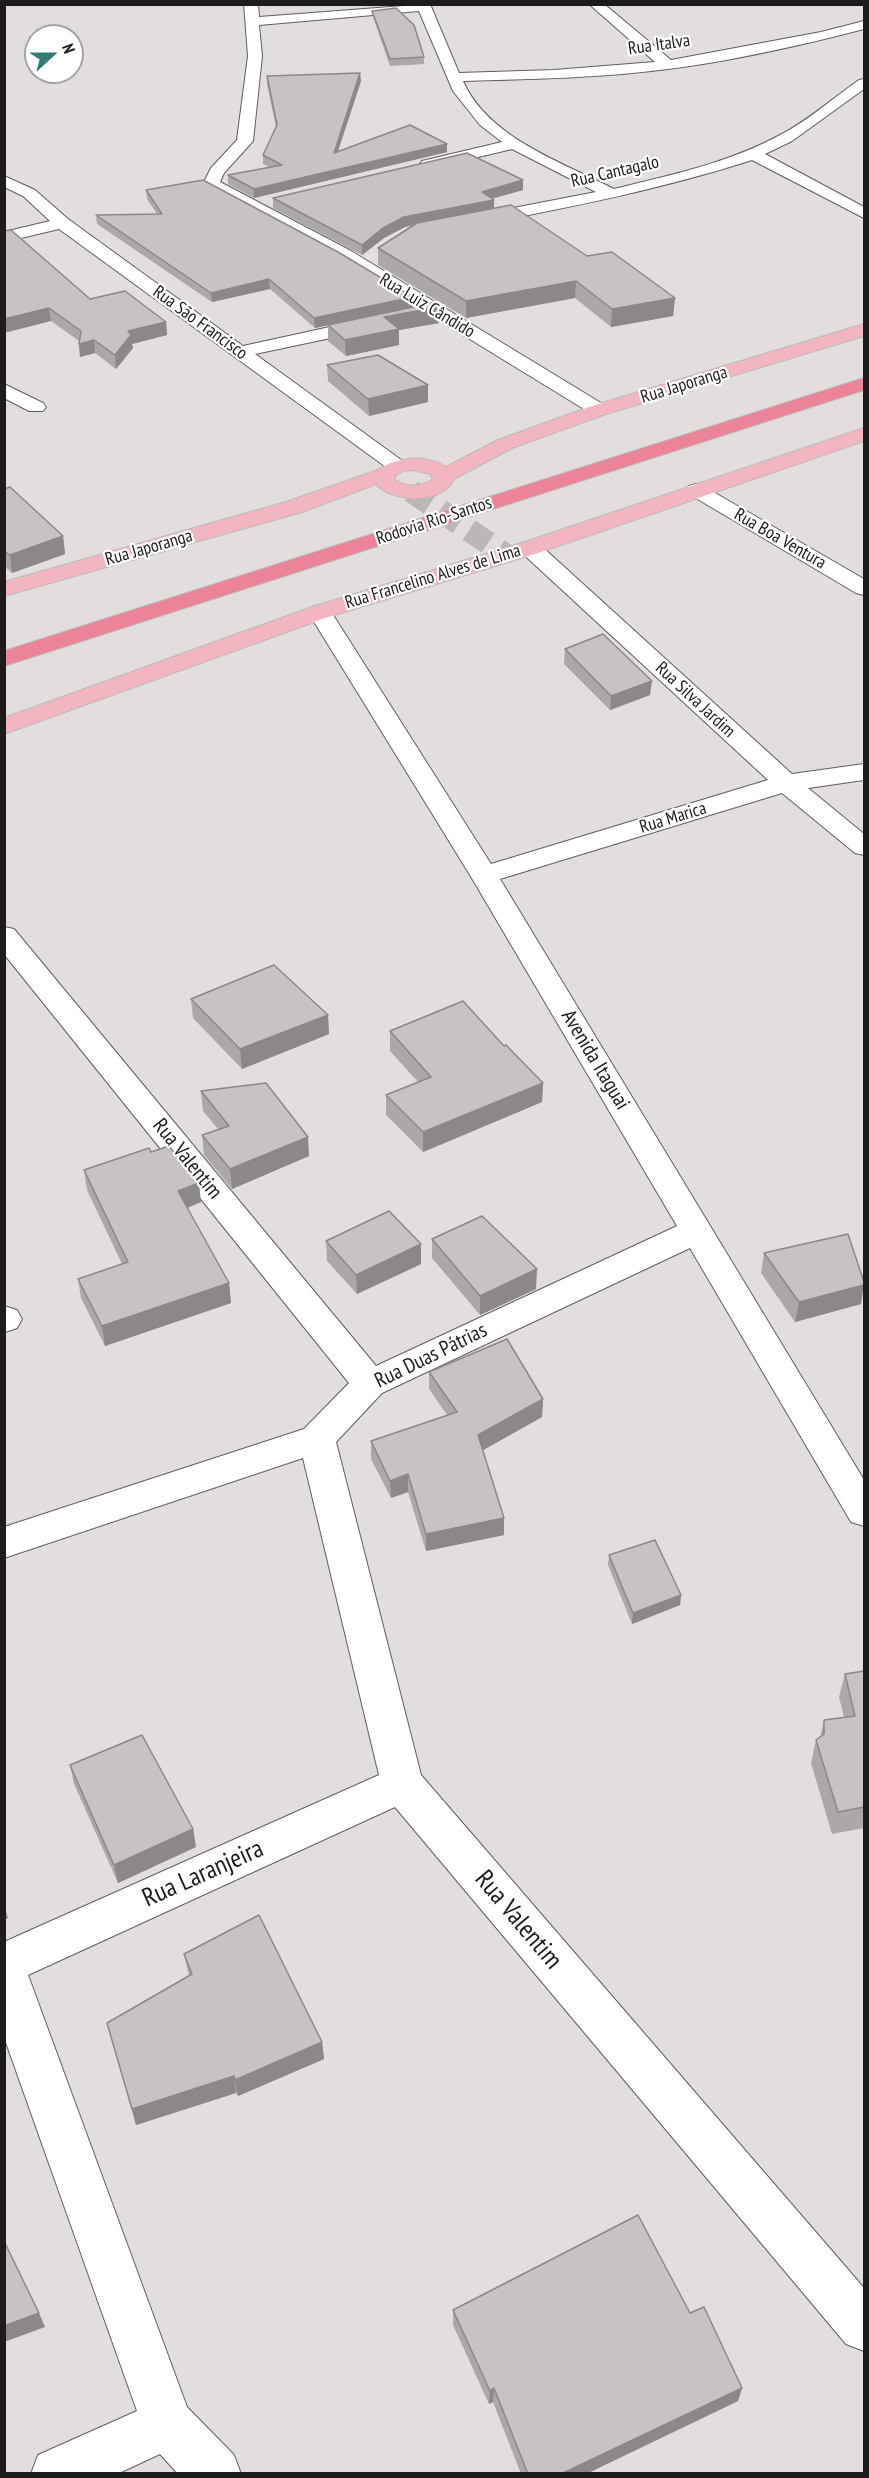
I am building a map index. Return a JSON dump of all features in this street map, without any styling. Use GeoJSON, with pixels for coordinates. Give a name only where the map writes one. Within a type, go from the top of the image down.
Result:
{"type":"FeatureCollection","features":[{"type":"Feature","properties":{"kind":"highway","name":"Rodovia Rio-Santos"},"geometry":{"type":"LineString","coordinates":[[4,658],[864,384]]}},
{"type":"Feature","properties":{"kind":"main road","name":"Rua Japoranga"},"geometry":{"type":"LineString","coordinates":[[4,590],[294,507],[397,473],[505,444],[599,410],[864,330]]}},
{"type":"Feature","properties":{"kind":"main road","name":"Rua Francelino Alves de Lima"},"geometry":{"type":"LineString","coordinates":[[4,727],[320,612],[530,548],[864,434]]}},
{"type":"Feature","properties":{"kind":"main road","name":"Rua Japoranga"},"geometry":{"type":"LineString","coordinates":[[397,473],[411,491],[427,490],[440,485],[444,476],[505,444]]}},
{"type":"Feature","properties":{"kind":"main road"},"geometry":{"type":"LineString","coordinates":[[397,473],[430,466],[444,476]]}},
{"type":"Feature","properties":{"kind":"street"},"geometry":{"type":"LineString","coordinates":[[251,4],[252,21],[424,6],[460,91],[485,122],[514,144],[612,194]]}},
{"type":"Feature","properties":{"kind":"street"},"geometry":{"type":"LineString","coordinates":[[595,4],[668,65]]}},
{"type":"Feature","properties":{"kind":"street","name":"Rua Luiz Cândido"},"geometry":{"type":"LineString","coordinates":[[252,21],[255,56],[245,141],[217,171],[211,184],[369,260],[435,310],[599,410]]}},
{"type":"Feature","properties":{"kind":"street","name":"Rua Italva"},"geometry":{"type":"LineString","coordinates":[[456,77],[554,74],[668,65],[822,36],[864,25]]}},
{"type":"Feature","properties":{"kind":"street","name":"Rua Cantagalo"},"geometry":{"type":"LineString","coordinates":[[456,225],[612,194],[689,175],[753,154],[787,138],[864,83]]}},
{"type":"Feature","properties":{"kind":"street"},"geometry":{"type":"LineString","coordinates":[[834,105],[854,112]]}},
{"type":"Feature","properties":{"kind":"street"},"geometry":{"type":"LineString","coordinates":[[412,168],[514,144]]}},
{"type":"Feature","properties":{"kind":"street"},"geometry":{"type":"LineString","coordinates":[[753,154],[864,213]]}},
{"type":"Feature","properties":{"kind":"street","name":"Rua São Francisco"},"geometry":{"type":"LineString","coordinates":[[4,181],[16,184],[29,193],[62,223],[240,352],[397,473]]}},
{"type":"Feature","properties":{"kind":"street"},"geometry":{"type":"LineString","coordinates":[[254,205],[276,200]]}},
{"type":"Feature","properties":{"kind":"street"},"geometry":{"type":"LineString","coordinates":[[4,237],[62,223]]}},
{"type":"Feature","properties":{"kind":"street"},"geometry":{"type":"LineString","coordinates":[[412,315],[435,310]]}},
{"type":"Feature","properties":{"kind":"street"},"geometry":{"type":"LineString","coordinates":[[240,352],[389,320]]}},
{"type":"Feature","properties":{"kind":"street"},"geometry":{"type":"LineString","coordinates":[[4,390],[36,407]]}},
{"type":"Feature","properties":{"kind":"street","name":"Rua Boa Ventura"},"geometry":{"type":"LineString","coordinates":[[696,490],[864,588]]}},
{"type":"Feature","properties":{"kind":"street","name":"Rua Silva Jardim"},"geometry":{"type":"LineString","coordinates":[[530,548],[786,783],[864,848]]}},
{"type":"Feature","properties":{"kind":"street","name":"Avenida Itaguai"},"geometry":{"type":"LineString","coordinates":[[320,612],[484,875],[864,1511]]}},
{"type":"Feature","properties":{"kind":"street","name":"Rua Marica"},"geometry":{"type":"LineString","coordinates":[[484,875],[786,783],[864,772]]}},
{"type":"Feature","properties":{"kind":"street","name":"Rua Valentim"},"geometry":{"type":"LineString","coordinates":[[4,935],[370,1383]]}},
{"type":"Feature","properties":{"kind":"street","name":"Rua Duas Pátrias"},"geometry":{"type":"LineString","coordinates":[[4,1543],[317,1439],[370,1383],[696,1231]]}},
{"type":"Feature","properties":{"kind":"street","name":"Rua Valentim"},"geometry":{"type":"LineString","coordinates":[[317,1439],[402,1784],[864,2326]]}},
{"type":"Feature","properties":{"kind":"street","name":"Rua Laranjeira"},"geometry":{"type":"LineString","coordinates":[[4,1964],[402,1784]]}},
{"type":"Feature","properties":{"kind":"street"},"geometry":{"type":"LineString","coordinates":[[4,1972],[167,2424],[216,2474]]}},
{"type":"Feature","properties":{"kind":"street"},"geometry":{"type":"LineString","coordinates":[[57,2474],[167,2424]]}},
{"type":"Feature","properties":{"kind":"building"},"geometry":{"type":"Polygon","coordinates":[[[396,8],[414,25],[424,57],[390,59],[372,11],[396,8]]]}},
{"type":"Feature","properties":{"kind":"building"},"geometry":{"type":"Polygon","coordinates":[[[360,73],[334,153],[410,125],[447,144],[254,189],[228,175],[282,165],[263,155],[277,125],[267,76],[360,73]]]}},
{"type":"Feature","properties":{"kind":"building"},"geometry":{"type":"Polygon","coordinates":[[[467,153],[523,180],[482,192],[494,200],[404,217],[383,228],[362,245],[273,198],[467,153]]]}},
{"type":"Feature","properties":{"kind":"building"},"geometry":{"type":"Polygon","coordinates":[[[203,180],[338,252],[413,297],[314,318],[269,279],[211,293],[96,215],[162,214],[146,190],[203,180]]]}},
{"type":"Feature","properties":{"kind":"building"},"geometry":{"type":"Polygon","coordinates":[[[511,205],[587,256],[612,252],[675,298],[612,309],[576,281],[466,301],[378,248],[417,223],[511,205]]]}},
{"type":"Feature","properties":{"kind":"building"},"geometry":{"type":"Polygon","coordinates":[[[11,230],[90,299],[125,291],[166,322],[128,331],[131,335],[115,355],[94,340],[79,344],[81,331],[49,308],[4,319],[4,231],[11,230]]]}},
{"type":"Feature","properties":{"kind":"building"},"geometry":{"type":"Polygon","coordinates":[[[432,303],[439,307],[384,317],[399,329],[345,340],[328,325],[432,303]]]}},
{"type":"Feature","properties":{"kind":"building"},"geometry":{"type":"Polygon","coordinates":[[[378,355],[428,385],[368,399],[327,365],[378,355]]]}},
{"type":"Feature","properties":{"kind":"building"},"geometry":{"type":"Polygon","coordinates":[[[10,487],[63,536],[10,555],[4,551],[4,489],[10,487]]]}},
{"type":"Feature","properties":{"kind":"building"},"geometry":{"type":"Polygon","coordinates":[[[603,634],[652,681],[611,696],[565,649],[603,634]]]}},
{"type":"Feature","properties":{"kind":"building"},"geometry":{"type":"Polygon","coordinates":[[[274,965],[328,1015],[240,1049],[191,999],[274,965]]]}},
{"type":"Feature","properties":{"kind":"building"},"geometry":{"type":"Polygon","coordinates":[[[463,1001],[504,1046],[506,1045],[543,1083],[423,1132],[386,1095],[431,1077],[390,1031],[463,1001]]]}},
{"type":"Feature","properties":{"kind":"building"},"geometry":{"type":"Polygon","coordinates":[[[266,1083],[308,1137],[230,1169],[202,1135],[229,1126],[201,1091],[266,1083]]]}},
{"type":"Feature","properties":{"kind":"building"},"geometry":{"type":"Polygon","coordinates":[[[169,1146],[199,1183],[178,1191],[229,1283],[102,1326],[78,1279],[128,1262],[84,1170],[149,1148],[151,1152],[169,1146]]]}},
{"type":"Feature","properties":{"kind":"building"},"geometry":{"type":"Polygon","coordinates":[[[389,1211],[421,1244],[356,1275],[326,1241],[389,1211]]]}},
{"type":"Feature","properties":{"kind":"building"},"geometry":{"type":"Polygon","coordinates":[[[482,1216],[537,1269],[480,1296],[432,1239],[482,1216]]]}},
{"type":"Feature","properties":{"kind":"building"},"geometry":{"type":"Polygon","coordinates":[[[848,1234],[864,1285],[799,1302],[764,1253],[848,1234]]]}},
{"type":"Feature","properties":{"kind":"building"},"geometry":{"type":"Polygon","coordinates":[[[507,1339],[543,1399],[478,1435],[504,1518],[426,1534],[408,1474],[390,1481],[371,1441],[457,1412],[429,1372],[507,1339]]]}},
{"type":"Feature","properties":{"kind":"building"},"geometry":{"type":"Polygon","coordinates":[[[655,1540],[681,1595],[633,1613],[609,1555],[655,1540]]]}},
{"type":"Feature","properties":{"kind":"building"},"geometry":{"type":"Polygon","coordinates":[[[864,1671],[864,1807],[838,1812],[816,1740],[824,1734],[824,1720],[855,1716],[845,1674],[864,1671]]]}},
{"type":"Feature","properties":{"kind":"building"},"geometry":{"type":"Polygon","coordinates":[[[142,1735],[193,1829],[114,1865],[70,1765],[142,1735]]]}},
{"type":"Feature","properties":{"kind":"building"},"geometry":{"type":"Polygon","coordinates":[[[259,1915],[322,2042],[235,2080],[234,2076],[132,2109],[107,2023],[192,1974],[184,1954],[259,1915]]]}},
{"type":"Feature","properties":{"kind":"building"},"geometry":{"type":"Polygon","coordinates":[[[638,2215],[690,2313],[704,2307],[742,2388],[561,2474],[528,2474],[494,2388],[490,2391],[453,2310],[638,2215]]]}},
{"type":"Feature","properties":{"kind":"building"},"geometry":{"type":"Polygon","coordinates":[[[4,2241],[39,2313],[4,2326],[4,2241]]]}},
{"type":"Feature","properties":{"kind":"tunnel"},"geometry":{"type":"LineString","coordinates":[[411,491],[506,555]]}}]}
